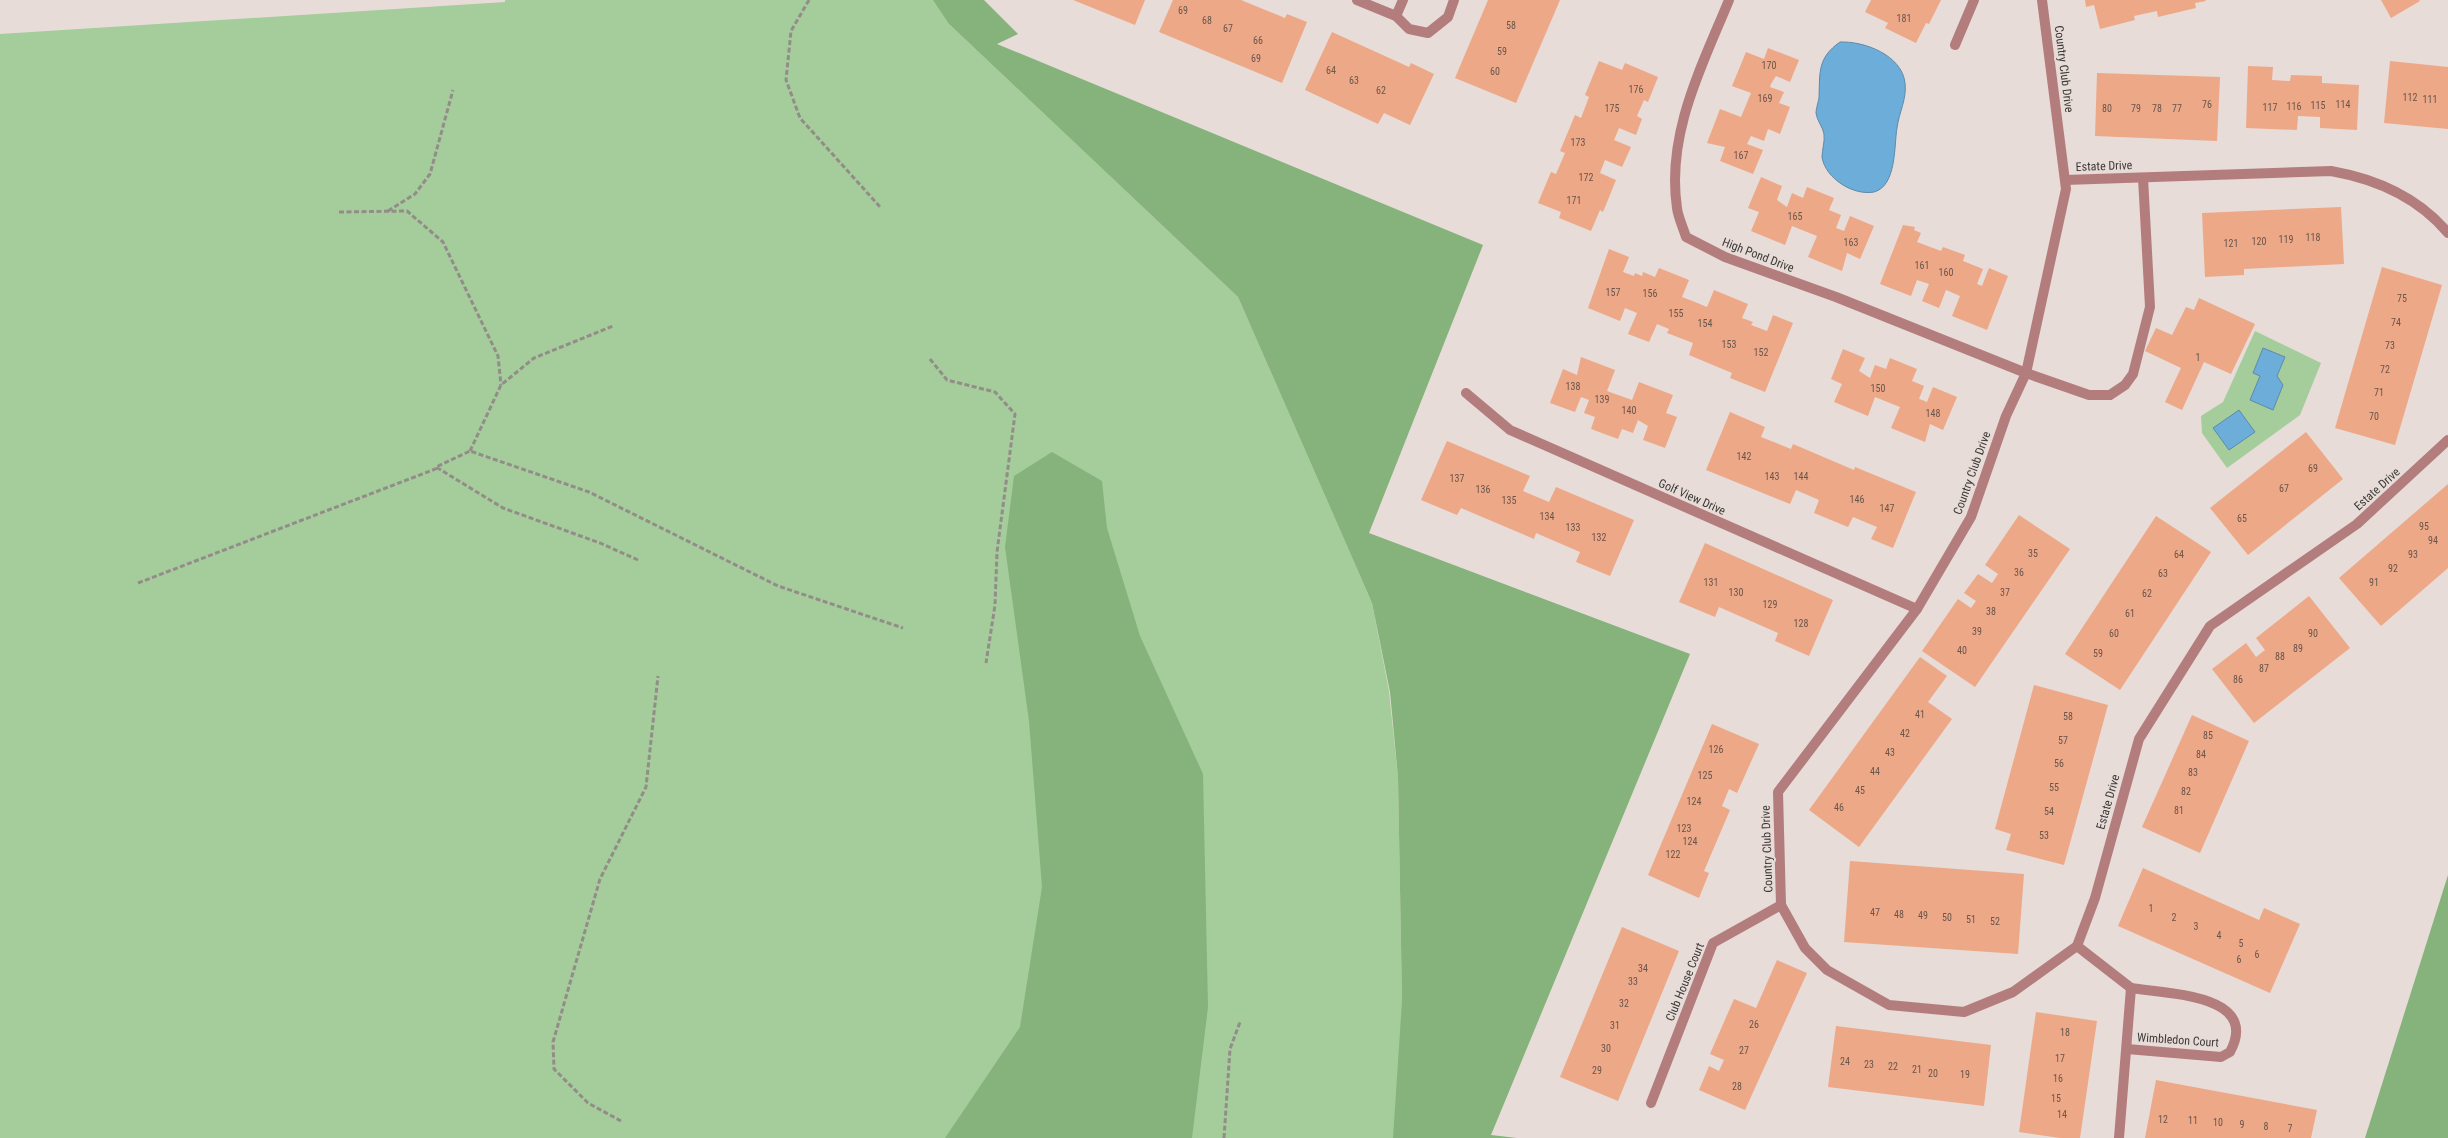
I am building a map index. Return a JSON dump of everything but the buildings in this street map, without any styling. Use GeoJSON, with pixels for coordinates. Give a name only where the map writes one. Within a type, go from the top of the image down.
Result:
{"type":"FeatureCollection","features":[{"type":"Feature","properties":{"kind":"street"},"geometry":{"type":"LineString","coordinates":[[1357,0],[1396,16],[1409,29],[1428,33],[1448,17],[1454,0]]}},
{"type":"Feature","properties":{"kind":"street"},"geometry":{"type":"LineString","coordinates":[[1396,16],[1403,0]]}},
{"type":"Feature","properties":{"kind":"street","name":"High Pond Drive"},"geometry":{"type":"LineString","coordinates":[[1730,0],[1687,103],[1676,152],[1676,208],[1686,237],[1725,257],[1836,296],[2026,373]]}},
{"type":"Feature","properties":{"kind":"street"},"geometry":{"type":"LineString","coordinates":[[1956,45],[1974,0]]}},
{"type":"Feature","properties":{"kind":"street","name":"Country Club Drive"},"geometry":{"type":"LineString","coordinates":[[1781,905],[1778,792],[1917,610],[1970,517],[2006,416],[2026,373],[2066,189],[2042,0]]}},
{"type":"Feature","properties":{"kind":"street","name":"Estate Drive"},"geometry":{"type":"LineString","coordinates":[[2065,180],[2330,170],[2353,175],[2399,193],[2419,205],[2448,233]]}},
{"type":"Feature","properties":{"kind":"street","name":"Estate Drive"},"geometry":{"type":"LineString","coordinates":[[2026,373],[2089,395],[2110,395],[2125,385],[2132,374],[2146,330],[2150,307],[2143,178]]}},
{"type":"Feature","properties":{"kind":"street","name":"Golf View Drive"},"geometry":{"type":"LineString","coordinates":[[1466,393],[1510,430],[1917,610]]}},
{"type":"Feature","properties":{"kind":"street","name":"Estate Drive"},"geometry":{"type":"LineString","coordinates":[[2077,946],[2095,898],[2139,739],[2210,626],[2357,524],[2448,440]]}},
{"type":"Feature","properties":{"kind":"street"},"geometry":{"type":"LineString","coordinates":[[1781,905],[1805,948],[1827,970],[1889,1005],[1964,1012],[2012,992],[2077,946]]}},
{"type":"Feature","properties":{"kind":"street","name":"Club House Court"},"geometry":{"type":"LineString","coordinates":[[1651,1103],[1713,944],[1781,905]]}},
{"type":"Feature","properties":{"kind":"street","name":"Wimbledon Court"},"geometry":{"type":"LineString","coordinates":[[2077,946],[2131,988],[2197,998],[2228,1011],[2234,1018],[2238,1033],[2230,1052],[2221,1057],[2127,1049]]}},
{"type":"Feature","properties":{"kind":"street","name":"Wimbledon Court"},"geometry":{"type":"LineString","coordinates":[[2119,1138],[2131,988]]}},
{"type":"Feature","properties":{"kind":"path"},"geometry":{"type":"LineString","coordinates":[[809,0],[791,31],[786,80],[800,118],[881,208]]}},
{"type":"Feature","properties":{"kind":"path"},"geometry":{"type":"LineString","coordinates":[[387,211],[415,194],[430,174],[453,90]]}},
{"type":"Feature","properties":{"kind":"path"},"geometry":{"type":"LineString","coordinates":[[339,212],[407,211],[443,242],[498,356],[501,385]]}},
{"type":"Feature","properties":{"kind":"path"},"geometry":{"type":"LineString","coordinates":[[138,583],[438,468],[436,467],[470,451],[501,385],[534,358],[613,326]]}},
{"type":"Feature","properties":{"kind":"path"},"geometry":{"type":"LineString","coordinates":[[930,359],[947,380],[995,392],[1015,414],[997,552],[995,605],[986,663]]}},
{"type":"Feature","properties":{"kind":"path"},"geometry":{"type":"LineString","coordinates":[[470,451],[589,492],[778,586],[903,628]]}},
{"type":"Feature","properties":{"kind":"path"},"geometry":{"type":"LineString","coordinates":[[438,468],[503,508],[600,543],[638,560]]}},
{"type":"Feature","properties":{"kind":"path"},"geometry":{"type":"LineString","coordinates":[[621,1121],[588,1103],[554,1069],[553,1042],[600,880],[646,787],[658,676]]}},
{"type":"Feature","properties":{"kind":"path"},"geometry":{"type":"LineString","coordinates":[[1224,1138],[1230,1049],[1240,1022]]}},
{"type":"Feature","properties":{"kind":"green space"},"geometry":{"type":"Polygon","coordinates":[[[505,0],[950,0],[949,24],[1238,297],[1372,603],[1389,691],[1398,777],[1402,1001],[1491,1138],[0,1138],[0,34],[505,2],[505,0]]]}},
{"type":"Feature","properties":{"kind":"green space"},"geometry":{"type":"Polygon","coordinates":[[[933,0],[984,0],[1018,34],[997,44],[1483,245],[1369,533],[1690,654],[1491,1135],[1517,1138],[1393,1138],[1402,1001],[1398,777],[1390,692],[1372,603],[1238,297],[949,24],[933,0]]]}},
{"type":"Feature","properties":{"kind":"green space"},"geometry":{"type":"Polygon","coordinates":[[[2255,331],[2321,363],[2300,415],[2227,468],[2202,433],[2201,416],[2223,402],[2255,331]]]}},
{"type":"Feature","properties":{"kind":"green space"},"geometry":{"type":"Polygon","coordinates":[[[1052,452],[1102,481],[1107,528],[1140,636],[1203,774],[1208,1007],[1192,1138],[945,1138],[1020,1027],[1042,887],[1029,721],[1005,547],[1014,476],[1052,452]]]}},
{"type":"Feature","properties":{"kind":"green space"},"geometry":{"type":"Polygon","coordinates":[[[2448,875],[2448,1138],[2365,1138],[2448,875]]]}},
{"type":"Feature","properties":{"kind":"water"},"geometry":{"type":"Polygon","coordinates":[[[1840,42],[1850,42],[1870,47],[1889,57],[1902,73],[1905,83],[1905,95],[1898,122],[1891,173],[1887,182],[1874,192],[1857,191],[1841,184],[1828,172],[1822,157],[1824,134],[1816,113],[1821,67],[1827,54],[1840,42]]]}},
{"type":"Feature","properties":{"kind":"water"},"geometry":{"type":"Polygon","coordinates":[[[2263,348],[2285,357],[2277,376],[2283,385],[2273,410],[2250,400],[2260,376],[2253,373],[2263,348]]]}},
{"type":"Feature","properties":{"kind":"water"},"geometry":{"type":"Polygon","coordinates":[[[2239,410],[2255,432],[2229,450],[2213,428],[2239,410]]]}}]}
